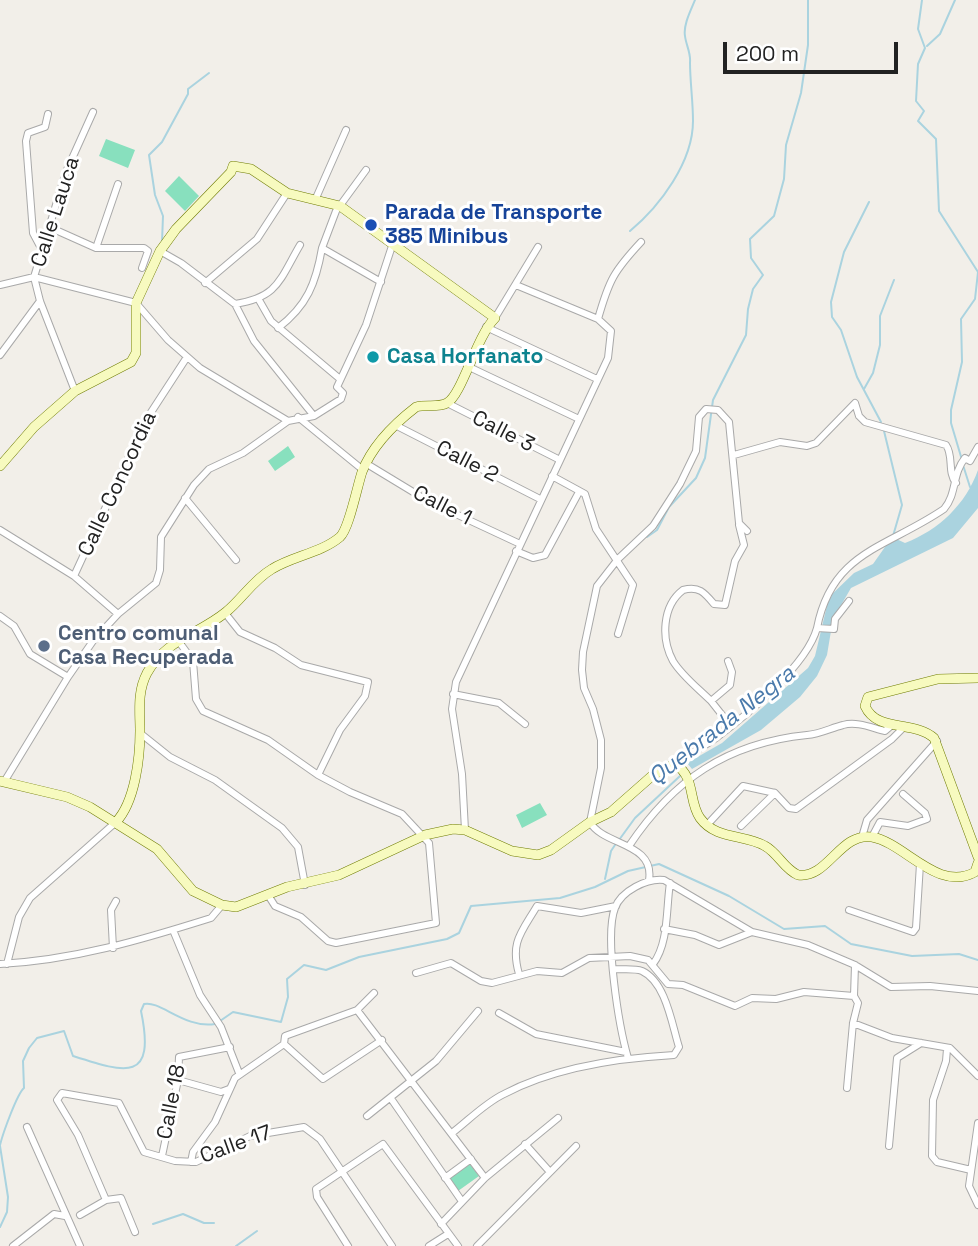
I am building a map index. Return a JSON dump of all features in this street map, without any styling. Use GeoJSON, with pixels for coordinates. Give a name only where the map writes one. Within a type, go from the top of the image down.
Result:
{"type":"FeatureCollection","features":[{"type":"Feature","properties":{"kind":"main road"},"geometry":{"type":"LineString","coordinates":[[0,466],[34,427],[75,391],[131,362],[136,353],[136,303],[160,251],[167,240],[231,172],[233,166],[251,169],[287,193],[340,206],[495,318],[486,327],[453,399],[447,403],[416,407],[395,425],[365,467],[344,532],[332,542],[274,568],[257,579],[225,613],[177,639],[158,657],[141,685],[140,733],[130,795],[123,814],[116,822]]}},
{"type":"Feature","properties":{"kind":"main road"},"geometry":{"type":"LineString","coordinates":[[978,678],[938,679],[868,697],[865,706],[871,716],[892,725],[927,732],[937,741],[978,857]]}},
{"type":"Feature","properties":{"kind":"main road"},"geometry":{"type":"LineString","coordinates":[[2,781],[67,797],[116,822],[158,849],[193,891],[222,905],[236,906],[287,887],[339,876],[425,835],[465,830],[512,851],[538,855],[551,850],[590,822],[619,806],[667,766],[682,771],[696,810],[707,825],[733,838],[764,845],[793,873],[811,875],[845,846],[867,837],[892,845],[920,864],[950,877],[967,877],[977,869]]}},
{"type":"Feature","properties":{"kind":"street","name":"Calle Lauca"},"geometry":{"type":"LineString","coordinates":[[75,391],[40,301],[34,277],[66,172],[93,112]]}},
{"type":"Feature","properties":{"kind":"street"},"geometry":{"type":"LineString","coordinates":[[41,248],[33,233],[26,141],[28,132],[45,127],[48,114]]}},
{"type":"Feature","properties":{"kind":"street"},"geometry":{"type":"LineString","coordinates":[[316,198],[346,130]]}},
{"type":"Feature","properties":{"kind":"street"},"geometry":{"type":"LineString","coordinates":[[278,328],[298,311],[310,295],[330,222],[366,170]]}},
{"type":"Feature","properties":{"kind":"street"},"geometry":{"type":"LineString","coordinates":[[96,248],[118,184]]}},
{"type":"Feature","properties":{"kind":"street"},"geometry":{"type":"LineString","coordinates":[[205,283],[257,239],[287,193]]}},
{"type":"Feature","properties":{"kind":"street"},"geometry":{"type":"LineString","coordinates":[[48,227],[96,248],[144,248],[148,251],[142,268]]}},
{"type":"Feature","properties":{"kind":"street"},"geometry":{"type":"LineString","coordinates":[[598,318],[611,277],[620,262],[641,242]]}},
{"type":"Feature","properties":{"kind":"street"},"geometry":{"type":"LineString","coordinates":[[2,781],[93,641],[118,614],[156,583],[160,570],[161,537],[185,498],[209,469],[243,453],[288,421],[314,416],[341,399],[343,393],[337,387],[366,325],[393,243]]}},
{"type":"Feature","properties":{"kind":"street"},"geometry":{"type":"LineString","coordinates":[[235,304],[259,300],[274,291],[300,245]]}},
{"type":"Feature","properties":{"kind":"street"},"geometry":{"type":"LineString","coordinates":[[495,318],[538,247]]}},
{"type":"Feature","properties":{"kind":"street"},"geometry":{"type":"LineString","coordinates":[[323,248],[381,282]]}},
{"type":"Feature","properties":{"kind":"street"},"geometry":{"type":"LineString","coordinates":[[160,251],[235,304],[254,341],[314,416]]}},
{"type":"Feature","properties":{"kind":"street"},"geometry":{"type":"LineString","coordinates":[[0,285],[34,277],[136,303],[187,357],[288,421]]}},
{"type":"Feature","properties":{"kind":"street"},"geometry":{"type":"LineString","coordinates":[[465,830],[462,774],[452,709],[453,694],[460,671],[491,614],[517,547],[579,419],[612,342],[611,331],[598,318],[516,285]]}},
{"type":"Feature","properties":{"kind":"street"},"geometry":{"type":"LineString","coordinates":[[259,300],[278,328],[340,379]]}},
{"type":"Feature","properties":{"kind":"street"},"geometry":{"type":"LineString","coordinates":[[0,355],[40,301]]}},
{"type":"Feature","properties":{"kind":"street"},"geometry":{"type":"LineString","coordinates":[[486,327],[597,379]]}},
{"type":"Feature","properties":{"kind":"street","name":"Calle Concordia"},"geometry":{"type":"LineString","coordinates":[[75,576],[146,419],[187,357]]}},
{"type":"Feature","properties":{"kind":"street"},"geometry":{"type":"LineString","coordinates":[[467,366],[579,419]]}},
{"type":"Feature","properties":{"kind":"street"},"geometry":{"type":"LineString","coordinates":[[734,455],[780,442],[807,446],[816,443],[855,402],[859,416],[865,422],[946,445],[950,450],[952,479],[956,483]]}},
{"type":"Feature","properties":{"kind":"street","name":"Calle 3"},"geometry":{"type":"LineString","coordinates":[[447,403],[560,460]]}},
{"type":"Feature","properties":{"kind":"street"},"geometry":{"type":"LineString","coordinates":[[519,974],[514,958],[515,944],[537,906],[581,912],[616,906],[649,880],[648,862],[626,845],[594,830],[590,822],[601,768],[601,740],[584,688],[583,652],[597,586],[618,559],[653,526],[690,466],[696,451],[701,412],[711,408],[727,418],[744,545],[733,568],[724,605],[715,604],[704,592],[695,588],[682,590],[669,607],[665,621],[667,645],[673,661],[730,725]]}},
{"type":"Feature","properties":{"kind":"street","name":"Calle 1"},"geometry":{"type":"LineString","coordinates":[[298,417],[365,467],[517,547]]}},
{"type":"Feature","properties":{"kind":"street","name":"Calle 2"},"geometry":{"type":"LineString","coordinates":[[395,425],[540,499]]}},
{"type":"Feature","properties":{"kind":"street"},"geometry":{"type":"LineString","coordinates":[[626,845],[682,771],[805,655],[819,628],[823,600],[852,562],[944,509],[951,501],[956,471],[965,458],[970,461],[978,447]]}},
{"type":"Feature","properties":{"kind":"street"},"geometry":{"type":"LineString","coordinates":[[552,476],[589,500],[596,529],[618,559],[634,592],[618,634]]}},
{"type":"Feature","properties":{"kind":"street"},"geometry":{"type":"LineString","coordinates":[[517,547],[533,558],[545,555],[579,492]]}},
{"type":"Feature","properties":{"kind":"street"},"geometry":{"type":"LineString","coordinates":[[185,498],[236,560]]}},
{"type":"Feature","properties":{"kind":"street"},"geometry":{"type":"LineString","coordinates":[[739,523],[747,531]]}},
{"type":"Feature","properties":{"kind":"street"},"geometry":{"type":"LineString","coordinates":[[0,530],[75,576],[118,614]]}},
{"type":"Feature","properties":{"kind":"street"},"geometry":{"type":"LineString","coordinates":[[819,628],[834,629],[835,619],[849,601]]}},
{"type":"Feature","properties":{"kind":"street"},"geometry":{"type":"LineString","coordinates":[[225,613],[240,632],[275,648],[301,665],[368,682],[365,696],[340,730],[318,775]]}},
{"type":"Feature","properties":{"kind":"street"},"geometry":{"type":"LineString","coordinates":[[0,616],[14,626],[30,654],[68,677]]}},
{"type":"Feature","properties":{"kind":"street"},"geometry":{"type":"LineString","coordinates":[[177,639],[193,661],[196,699],[203,711],[268,740],[318,775],[402,814],[425,835],[429,843],[436,923],[336,943],[328,941],[301,916],[275,906],[268,895]]}},
{"type":"Feature","properties":{"kind":"street"},"geometry":{"type":"LineString","coordinates":[[711,701],[730,685],[732,672],[728,662]]}},
{"type":"Feature","properties":{"kind":"street"},"geometry":{"type":"LineString","coordinates":[[453,694],[499,703],[525,724]]}},
{"type":"Feature","properties":{"kind":"street"},"geometry":{"type":"LineString","coordinates":[[682,771],[792,735],[808,735],[852,724],[885,731],[892,725]]}},
{"type":"Feature","properties":{"kind":"street"},"geometry":{"type":"LineString","coordinates":[[707,825],[743,786],[775,793],[789,808],[801,806],[905,726]]}},
{"type":"Feature","properties":{"kind":"street"},"geometry":{"type":"LineString","coordinates":[[140,733],[170,757],[215,780],[282,828],[298,848],[305,885]]}},
{"type":"Feature","properties":{"kind":"street"},"geometry":{"type":"LineString","coordinates":[[867,837],[867,820],[937,741]]}},
{"type":"Feature","properties":{"kind":"street"},"geometry":{"type":"LineString","coordinates":[[741,826],[775,793]]}},
{"type":"Feature","properties":{"kind":"street"},"geometry":{"type":"LineString","coordinates":[[867,837],[880,822],[908,826],[927,819],[925,813],[903,794]]}},
{"type":"Feature","properties":{"kind":"street"},"geometry":{"type":"LineString","coordinates":[[116,822],[30,898],[19,917],[3,964],[83,955],[113,948],[211,918],[222,905]]}},
{"type":"Feature","properties":{"kind":"street"},"geometry":{"type":"LineString","coordinates":[[849,910],[913,932],[916,928],[920,864]]}},
{"type":"Feature","properties":{"kind":"street"},"geometry":{"type":"LineString","coordinates":[[649,880],[670,883],[752,932],[808,945],[855,965],[891,987],[930,986],[978,991]]}},
{"type":"Feature","properties":{"kind":"street"},"geometry":{"type":"LineString","coordinates":[[653,964],[659,956],[670,883]]}},
{"type":"Feature","properties":{"kind":"street"},"geometry":{"type":"LineString","coordinates":[[113,948],[111,911],[116,901]]}},
{"type":"Feature","properties":{"kind":"street"},"geometry":{"type":"LineString","coordinates":[[616,906],[612,956],[627,1055]]}},
{"type":"Feature","properties":{"kind":"street"},"geometry":{"type":"LineString","coordinates":[[664,929],[695,935],[719,945],[752,932]]}},
{"type":"Feature","properties":{"kind":"street"},"geometry":{"type":"LineString","coordinates":[[173,930],[200,995],[217,1018],[230,1046],[239,1073]]}},
{"type":"Feature","properties":{"kind":"street"},"geometry":{"type":"LineString","coordinates":[[416,973],[451,963],[481,981],[492,983],[519,974],[562,973],[589,958],[612,956],[642,958],[653,964],[668,984],[683,985],[735,1006],[752,998],[776,999],[804,992],[854,996]]}},
{"type":"Feature","properties":{"kind":"street"},"geometry":{"type":"LineString","coordinates":[[847,1088],[853,1023],[858,1003],[854,996],[855,965]]}},
{"type":"Feature","properties":{"kind":"street"},"geometry":{"type":"LineString","coordinates":[[499,1013],[536,1034],[627,1055],[674,1055],[679,1047],[665,1002],[654,983],[640,971],[614,970]]}},
{"type":"Feature","properties":{"kind":"street"},"geometry":{"type":"LineString","coordinates":[[284,1044],[285,1036],[357,1010],[374,993]]}},
{"type":"Feature","properties":{"kind":"street"},"geometry":{"type":"LineString","coordinates":[[357,1010],[485,1178]]}},
{"type":"Feature","properties":{"kind":"street"},"geometry":{"type":"LineString","coordinates":[[367,1116],[392,1100],[436,1061],[478,1011]]}},
{"type":"Feature","properties":{"kind":"street"},"geometry":{"type":"LineString","coordinates":[[853,1023],[892,1038],[947,1049],[978,1076]]}},
{"type":"Feature","properties":{"kind":"street"},"geometry":{"type":"LineString","coordinates":[[284,1044],[323,1079],[382,1040]]}},
{"type":"Feature","properties":{"kind":"street"},"geometry":{"type":"LineString","coordinates":[[889,1146],[897,1058],[921,1042]]}},
{"type":"Feature","properties":{"kind":"street"},"geometry":{"type":"LineString","coordinates":[[191,1161],[192,1152],[215,1122],[239,1073],[284,1044]]}},
{"type":"Feature","properties":{"kind":"street","name":"Calle 18"},"geometry":{"type":"LineString","coordinates":[[162,1156],[181,1055],[230,1046]]}},
{"type":"Feature","properties":{"kind":"street"},"geometry":{"type":"LineString","coordinates":[[947,1049],[946,1061],[933,1100],[932,1156],[937,1162],[971,1170]]}},
{"type":"Feature","properties":{"kind":"street"},"geometry":{"type":"LineString","coordinates":[[452,1133],[506,1093],[540,1080],[627,1055]]}},
{"type":"Feature","properties":{"kind":"street"},"geometry":{"type":"LineString","coordinates":[[178,1080],[221,1092],[229,1089]]}},
{"type":"Feature","properties":{"kind":"street","name":"Calle 17"},"geometry":{"type":"LineString","coordinates":[[106,1200],[78,1135],[59,1105],[57,1100],[62,1093],[119,1103],[145,1153],[175,1161],[204,1159],[250,1136],[296,1126],[311,1130],[343,1171],[392,1246]]}},
{"type":"Feature","properties":{"kind":"street"},"geometry":{"type":"LineString","coordinates":[[392,1100],[461,1200]]}},
{"type":"Feature","properties":{"kind":"street"},"geometry":{"type":"LineString","coordinates":[[441,1224],[461,1200],[485,1178],[558,1118]]}},
{"type":"Feature","properties":{"kind":"street"},"geometry":{"type":"LineString","coordinates":[[978,1123],[969,1186],[978,1205]]}},
{"type":"Feature","properties":{"kind":"street"},"geometry":{"type":"LineString","coordinates":[[27,1127],[80,1246]]}},
{"type":"Feature","properties":{"kind":"street"},"geometry":{"type":"LineString","coordinates":[[525,1143],[550,1172]]}},
{"type":"Feature","properties":{"kind":"street"},"geometry":{"type":"LineString","coordinates":[[348,1246],[316,1192],[318,1186],[383,1144],[458,1246]]}},
{"type":"Feature","properties":{"kind":"street"},"geometry":{"type":"LineString","coordinates":[[477,1246],[576,1146]]}},
{"type":"Feature","properties":{"kind":"street"},"geometry":{"type":"LineString","coordinates":[[445,1178],[471,1159]]}},
{"type":"Feature","properties":{"kind":"street"},"geometry":{"type":"LineString","coordinates":[[80,1214],[106,1200],[121,1198],[135,1232]]}},
{"type":"Feature","properties":{"kind":"street"},"geometry":{"type":"LineString","coordinates":[[13,1246],[54,1214],[62,1213],[67,1217]]}},
{"type":"Feature","properties":{"kind":"street"},"geometry":{"type":"LineString","coordinates":[[429,1246],[448,1234]]}},
{"type":"Feature","properties":{"kind":"green space"},"geometry":{"type":"Polygon","coordinates":[[[106,139],[135,150],[128,168],[99,156],[106,139]]]}},
{"type":"Feature","properties":{"kind":"green space"},"geometry":{"type":"Polygon","coordinates":[[[179,176],[199,196],[185,211],[165,191],[179,176]]]}},
{"type":"Feature","properties":{"kind":"green space"},"geometry":{"type":"Polygon","coordinates":[[[288,446],[295,457],[275,471],[268,461],[288,446]]]}},
{"type":"Feature","properties":{"kind":"green space"},"geometry":{"type":"Polygon","coordinates":[[[540,803],[547,815],[522,828],[516,815],[540,803]]]}},
{"type":"Feature","properties":{"kind":"green space"},"geometry":{"type":"Polygon","coordinates":[[[469,1163],[479,1176],[458,1191],[448,1178],[469,1163]]]}},
{"type":"Feature","properties":{"kind":"water","name":"Quebrada Negra"},"geometry":{"type":"Polygon","coordinates":[[[978,470],[978,508],[953,538],[851,588],[833,619],[827,655],[817,676],[800,697],[761,730],[692,769],[687,763],[722,743],[808,668],[815,656],[829,597],[854,573],[873,564],[892,537],[905,543],[940,523],[959,505],[978,470]]]}},
{"type":"Feature","properties":{"kind":"waterway"},"geometry":{"type":"LineString","coordinates":[[630,231],[673,182],[692,136],[690,59],[685,32],[695,0]]}},
{"type":"Feature","properties":{"kind":"waterway"},"geometry":{"type":"LineString","coordinates":[[647,537],[657,530],[669,507],[696,478],[705,458],[713,400],[746,335],[753,289],[763,275],[751,258],[750,239],[774,216],[784,179],[786,145],[801,93],[808,45],[808,0]]}},
{"type":"Feature","properties":{"kind":"waterway"},"geometry":{"type":"LineString","coordinates":[[922,0],[918,29],[925,48],[918,64],[916,101],[924,111],[918,121],[936,139],[939,211],[978,272],[975,299],[961,319],[962,362],[951,410],[951,423],[962,460]]}},
{"type":"Feature","properties":{"kind":"waterway"},"geometry":{"type":"LineString","coordinates":[[927,46],[940,34],[955,0]]}},
{"type":"Feature","properties":{"kind":"waterway"},"geometry":{"type":"LineString","coordinates":[[162,242],[163,216],[155,195],[149,155],[162,142],[188,94],[188,89],[209,73]]}},
{"type":"Feature","properties":{"kind":"waterway"},"geometry":{"type":"LineString","coordinates":[[869,202],[844,252],[831,302],[832,317],[841,330],[857,377],[881,422]]}},
{"type":"Feature","properties":{"kind":"waterway"},"geometry":{"type":"LineString","coordinates":[[864,389],[873,373],[880,345],[880,316],[894,280]]}},
{"type":"Feature","properties":{"kind":"waterway"},"geometry":{"type":"LineString","coordinates":[[884,431],[902,505],[893,536]]}},
{"type":"Feature","properties":{"kind":"waterway"},"geometry":{"type":"LineString","coordinates":[[963,465],[970,487]]}},
{"type":"Feature","properties":{"kind":"waterway","name":"Quebrada Negra"},"geometry":{"type":"LineString","coordinates":[[619,840],[635,818],[680,776]]}},
{"type":"Feature","properties":{"kind":"waterway","name":"Quebrada Negra"},"geometry":{"type":"LineString","coordinates":[[605,879],[611,851],[615,845]]}},
{"type":"Feature","properties":{"kind":"waterway"},"geometry":{"type":"LineString","coordinates":[[220,1021],[233,1012],[281,1022],[288,997],[287,979],[304,965],[326,970],[359,957],[447,939],[459,933],[471,906],[560,898],[595,887],[628,871],[659,864],[729,896],[784,929],[825,926],[851,944],[912,956],[959,954],[978,960]]}},
{"type":"Feature","properties":{"kind":"waterway"},"geometry":{"type":"LineString","coordinates":[[0,1145],[14,1106],[24,1088],[23,1061],[37,1038],[64,1031],[73,1056],[122,1068],[132,1067],[140,1061],[144,1051],[145,1034],[141,1011],[144,1004],[158,1006],[194,1022],[215,1024]]}},
{"type":"Feature","properties":{"kind":"waterway"},"geometry":{"type":"LineString","coordinates":[[0,1146],[8,1197],[7,1212],[0,1227]]}},
{"type":"Feature","properties":{"kind":"waterway"},"geometry":{"type":"LineString","coordinates":[[153,1224],[183,1214],[204,1223],[214,1223]]}},
{"type":"Feature","properties":{"kind":"waterway"},"geometry":{"type":"LineString","coordinates":[[236,1246],[257,1231]]}},
{"type":"Feature","properties":{"kind":"place","name":"Parada de Transporte 385 Minibus"},"geometry":{"type":"Point","coordinates":[371,225]}},
{"type":"Feature","properties":{"kind":"place","name":"Casa Horfanato"},"geometry":{"type":"Point","coordinates":[373,357]}},
{"type":"Feature","properties":{"kind":"place","name":"Centro comunal Casa Recuperada"},"geometry":{"type":"Point","coordinates":[44,646]}}]}
